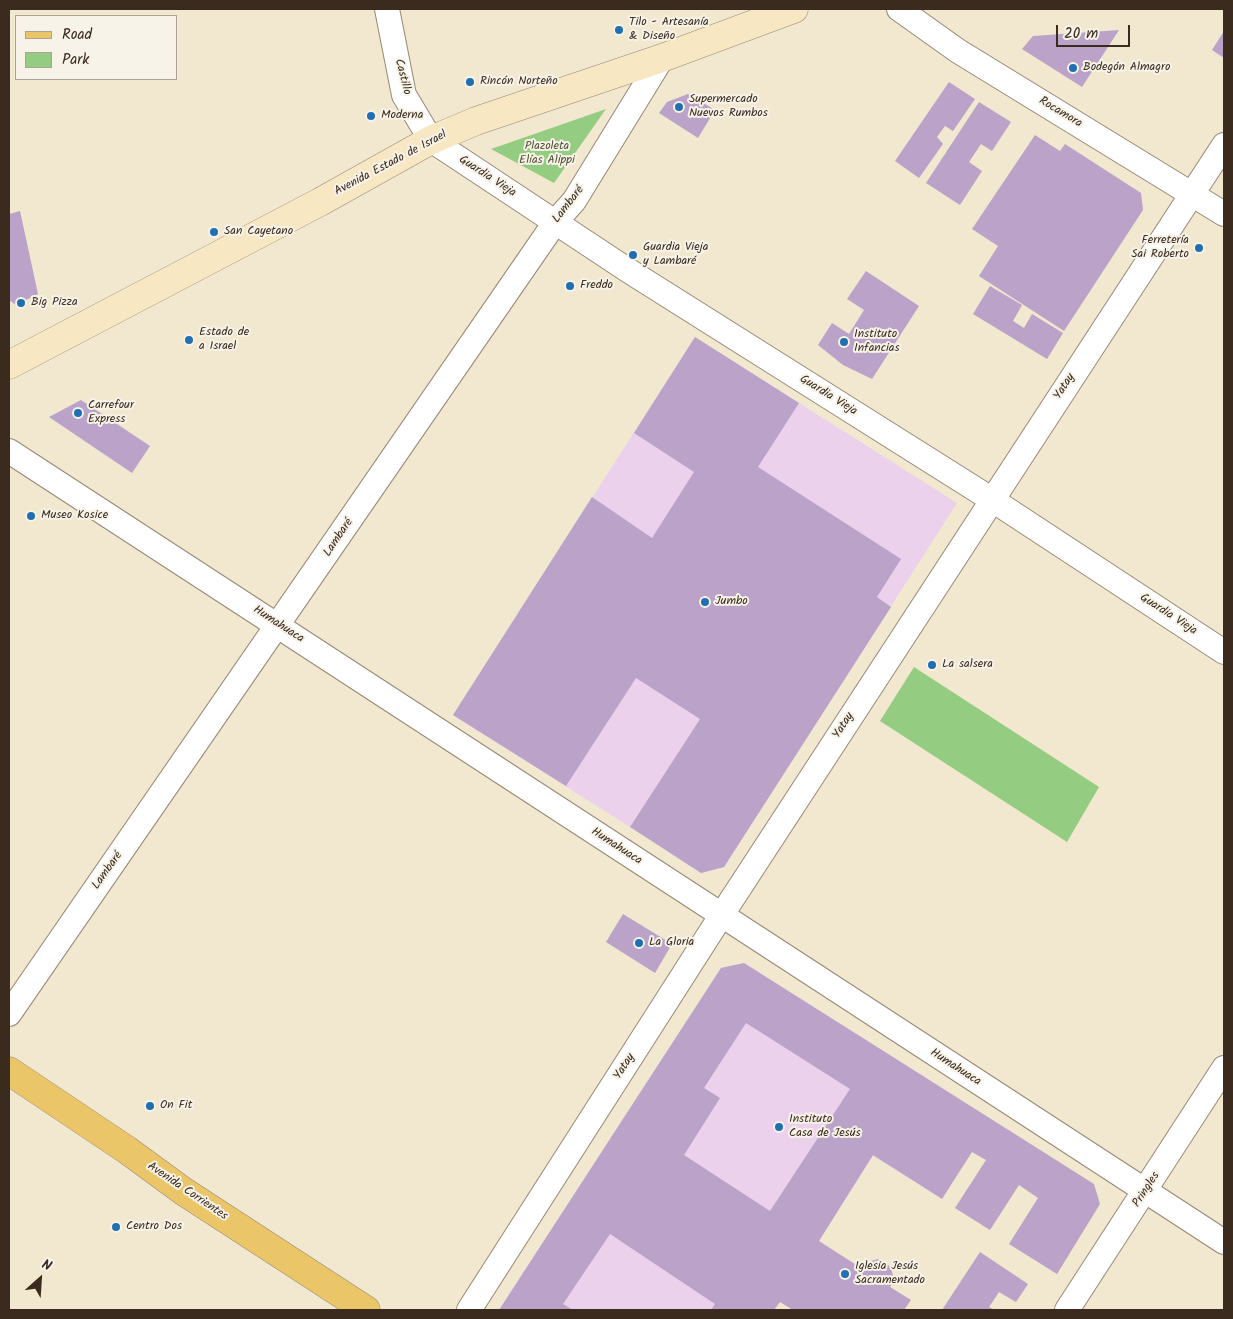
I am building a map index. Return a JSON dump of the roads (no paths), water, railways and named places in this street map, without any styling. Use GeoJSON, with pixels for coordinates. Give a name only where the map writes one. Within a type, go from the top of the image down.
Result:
{"type":"FeatureCollection","features":[{"type":"Feature","properties":{"kind":"main road","name":"Avenida Estado de Israel"},"geometry":{"type":"LineString","coordinates":[[9,365],[320,202],[431,140],[476,121],[662,58],[794,9]]}},
{"type":"Feature","properties":{"kind":"main road","name":"Avenida Corrientes"},"geometry":{"type":"LineString","coordinates":[[9,1071],[127,1150],[183,1191],[366,1310]]}},
{"type":"Feature","properties":{"kind":"street","name":"Castillo"},"geometry":{"type":"LineString","coordinates":[[387,9],[404,95],[431,140]]}},
{"type":"Feature","properties":{"kind":"street","name":"Rocamora"},"geometry":{"type":"LineString","coordinates":[[899,9],[958,51],[1224,214]]}},
{"type":"Feature","properties":{"kind":"street","name":"Lambaré"},"geometry":{"type":"LineString","coordinates":[[9,1014],[556,221],[574,201],[662,58]]}},
{"type":"Feature","properties":{"kind":"street","name":"Guardia Vieja"},"geometry":{"type":"LineString","coordinates":[[431,140],[626,269],[992,499],[1224,652]]}},
{"type":"Feature","properties":{"kind":"street","name":"Yatay"},"geometry":{"type":"LineString","coordinates":[[469,1310],[721,916],[1224,145]]}},
{"type":"Feature","properties":{"kind":"street","name":"Humahuaca"},"geometry":{"type":"LineString","coordinates":[[9,451],[1224,1242]]}},
{"type":"Feature","properties":{"kind":"street","name":"Pringles"},"geometry":{"type":"LineString","coordinates":[[1067,1310],[1224,1068]]}},
{"type":"Feature","properties":{"kind":"place","name":"Tilo - Artesanía & Diseño"},"geometry":{"type":"Point","coordinates":[619,30]}},
{"type":"Feature","properties":{"kind":"place","name":"Bodegón Almagro"},"geometry":{"type":"Point","coordinates":[1073,68]}},
{"type":"Feature","properties":{"kind":"place","name":"Rincón Norteño"},"geometry":{"type":"Point","coordinates":[470,82]}},
{"type":"Feature","properties":{"kind":"place","name":"Supermercado Nuevos Rumbos"},"geometry":{"type":"Point","coordinates":[679,107]}},
{"type":"Feature","properties":{"kind":"place","name":"Moderna"},"geometry":{"type":"Point","coordinates":[371,116]}},
{"type":"Feature","properties":{"kind":"place","name":"San Cayetano"},"geometry":{"type":"Point","coordinates":[214,232]}},
{"type":"Feature","properties":{"kind":"place","name":"Ferretería Sai Roberto"},"geometry":{"type":"Point","coordinates":[1199,248]}},
{"type":"Feature","properties":{"kind":"place","name":"Guardia Vieja y Lambaré"},"geometry":{"type":"Point","coordinates":[633,255]}},
{"type":"Feature","properties":{"kind":"place","name":"Freddo"},"geometry":{"type":"Point","coordinates":[570,286]}},
{"type":"Feature","properties":{"kind":"place","name":"Big Pizza"},"geometry":{"type":"Point","coordinates":[21,303]}},
{"type":"Feature","properties":{"kind":"place","name":"Estado de a Israel"},"geometry":{"type":"Point","coordinates":[189,340]}},
{"type":"Feature","properties":{"kind":"place","name":"Instituto Infancias"},"geometry":{"type":"Point","coordinates":[844,342]}},
{"type":"Feature","properties":{"kind":"place","name":"Carrefour Express"},"geometry":{"type":"Point","coordinates":[78,413]}},
{"type":"Feature","properties":{"kind":"place","name":"Museo Kosice"},"geometry":{"type":"Point","coordinates":[31,516]}},
{"type":"Feature","properties":{"kind":"place","name":"Jumbo"},"geometry":{"type":"Point","coordinates":[705,602]}},
{"type":"Feature","properties":{"kind":"place","name":"La salsera"},"geometry":{"type":"Point","coordinates":[932,665]}},
{"type":"Feature","properties":{"kind":"place","name":"La Gloria"},"geometry":{"type":"Point","coordinates":[639,943]}},
{"type":"Feature","properties":{"kind":"place","name":"On Fit"},"geometry":{"type":"Point","coordinates":[150,1106]}},
{"type":"Feature","properties":{"kind":"place","name":"Instituto Casa de Jesús"},"geometry":{"type":"Point","coordinates":[779,1127]}},
{"type":"Feature","properties":{"kind":"place","name":"Centro Dos"},"geometry":{"type":"Point","coordinates":[116,1227]}},
{"type":"Feature","properties":{"kind":"place","name":"Iglesia Jesús Sacramentado"},"geometry":{"type":"Point","coordinates":[845,1274]}},
{"type":"Feature","properties":{"kind":"park label","name":"Plazoleta Elías Alippi"},"geometry":{"type":"Point","coordinates":[547,154]}}]}
